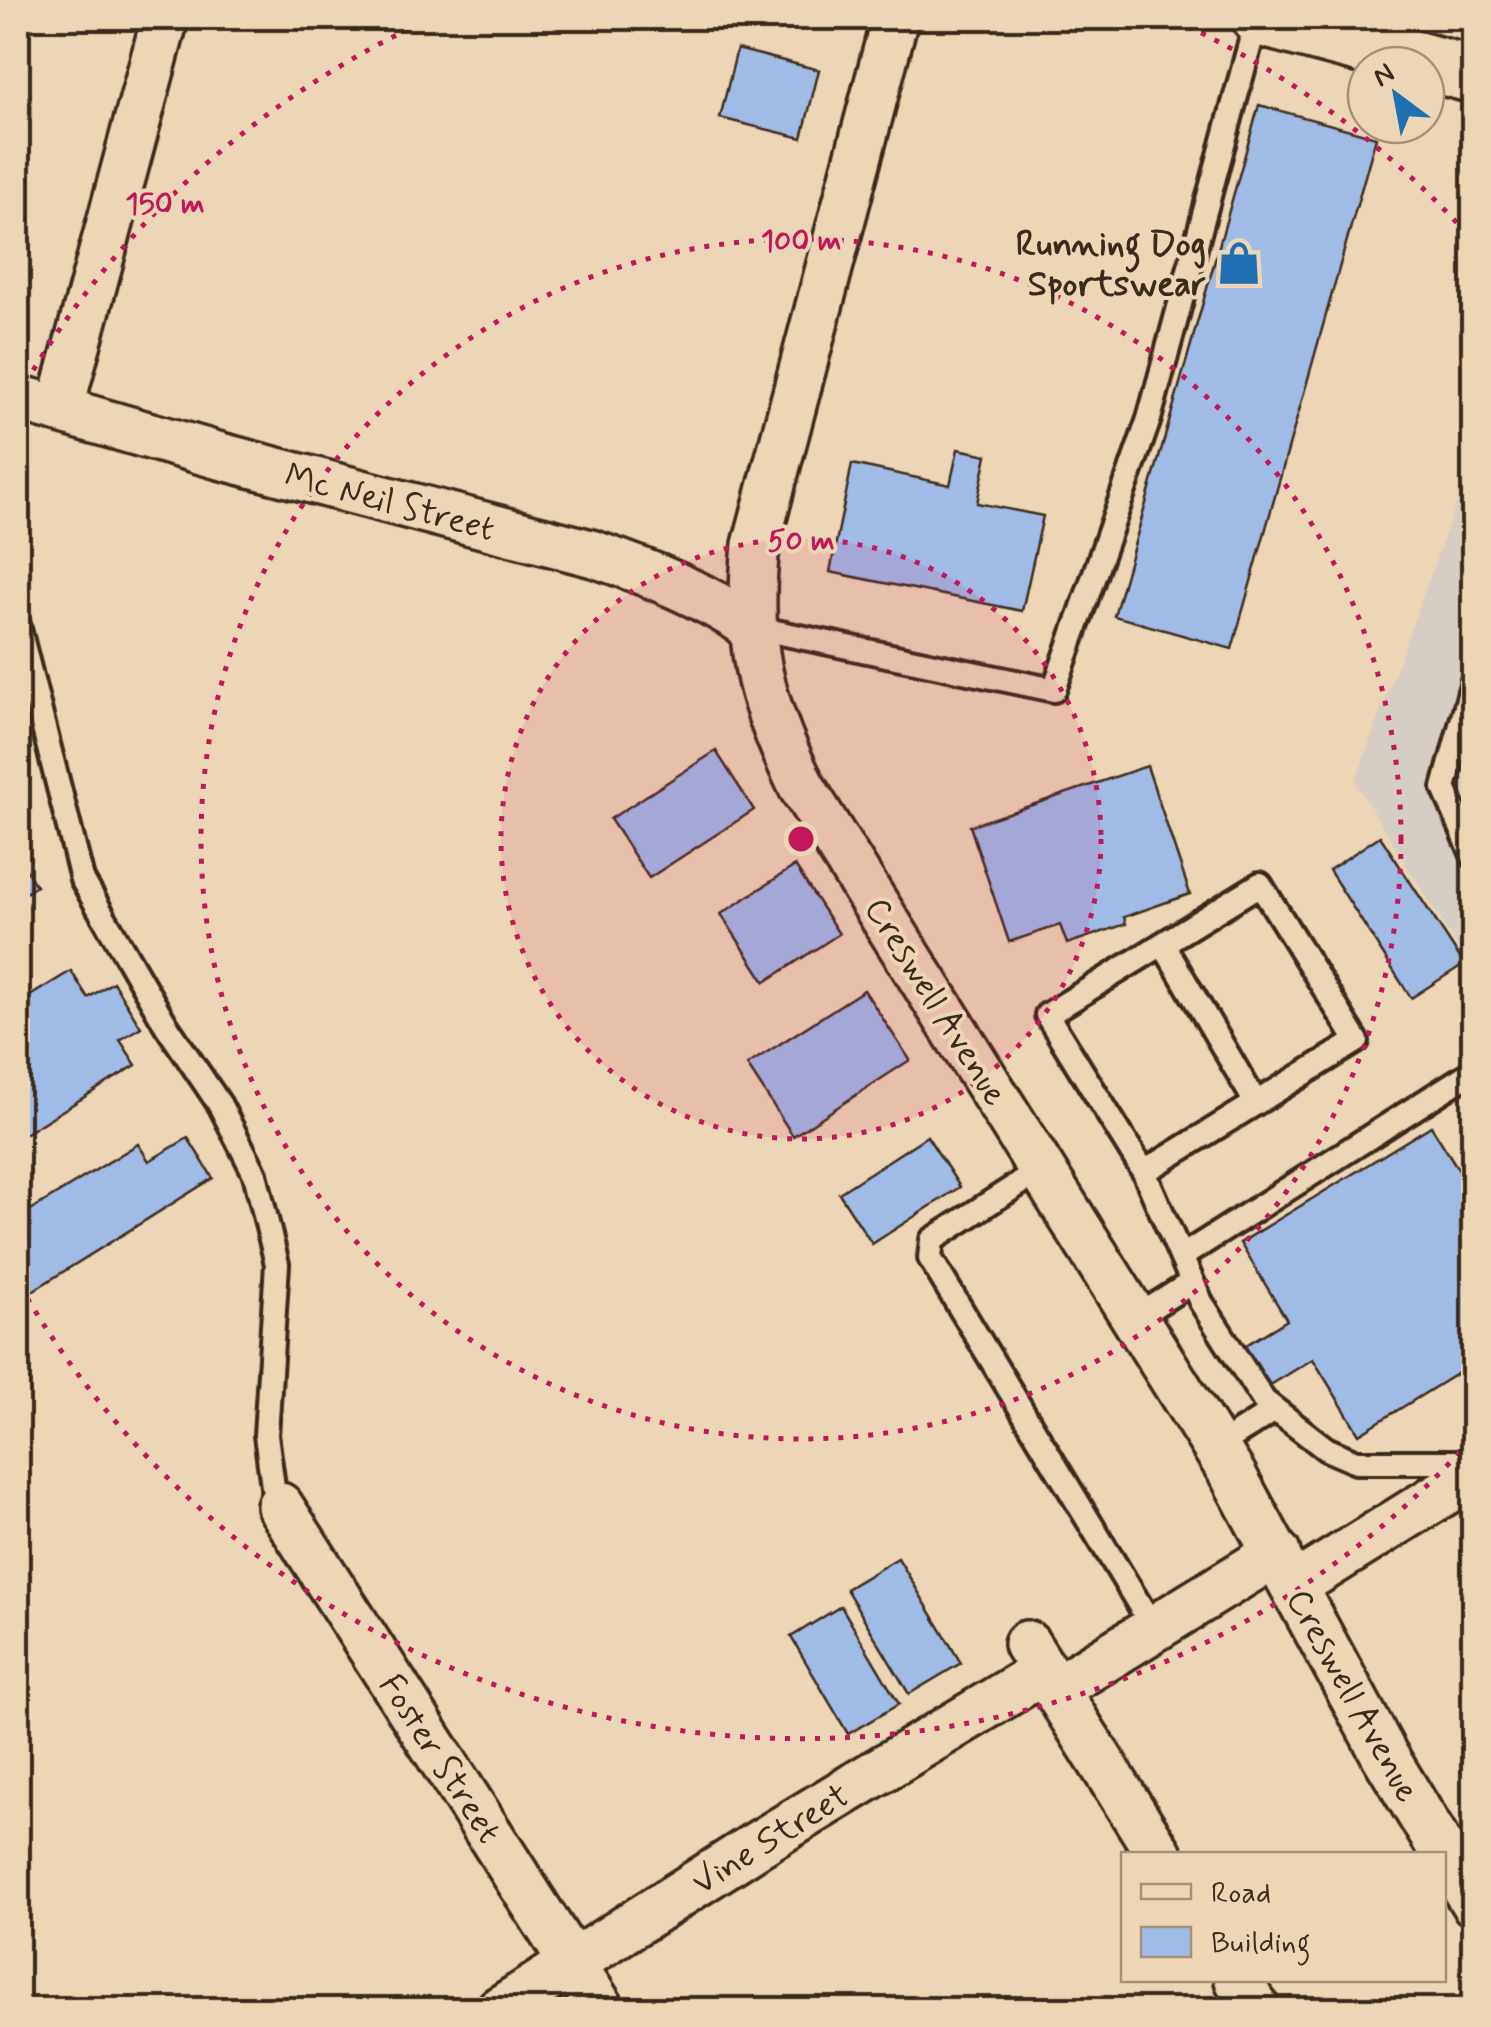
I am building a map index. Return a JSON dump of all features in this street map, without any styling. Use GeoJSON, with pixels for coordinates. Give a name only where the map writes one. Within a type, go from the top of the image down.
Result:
{"type":"FeatureCollection","features":[{"type":"Feature","properties":{"kind":"street"},"geometry":{"type":"LineString","coordinates":[[39,403],[164,18]]}},
{"type":"Feature","properties":{"kind":"street","name":"Creswell Avenue"},"geometry":{"type":"LineString","coordinates":[[895,18],[756,545],[752,628],[758,671],[774,731],[802,787],[1216,1447],[1385,1756],[1443,1852]]}},
{"type":"Feature","properties":{"kind":"street"},"geometry":{"type":"LineString","coordinates":[[1259,18],[1474,75]]}},
{"type":"Feature","properties":{"kind":"street","name":"Mc Neil Street"},"geometry":{"type":"LineString","coordinates":[[39,403],[220,456],[594,554],[650,573],[722,607],[752,628]]}},
{"type":"Feature","properties":{"kind":"street","name":"Vine Street"},"geometry":{"type":"LineString","coordinates":[[499,2010],[1042,1668],[1154,1628],[1285,1570],[1474,1474]]}},
{"type":"Feature","properties":{"kind":"street","name":"Foster Street"},"geometry":{"type":"LineString","coordinates":[[280,1506],[602,2010]]}},
{"type":"Feature","properties":{"kind":"street"},"geometry":{"type":"LineString","coordinates":[[1042,1668],[1158,1852]]}},
{"type":"Feature","properties":{"kind":"street","name":"Creswell Avenue"},"geometry":{"type":"LineString","coordinates":[[1446,1857],[1474,1903]]}},
{"type":"Feature","properties":{"kind":"street"},"geometry":{"type":"LineString","coordinates":[[1239,1982],[1257,2010]]}},
{"type":"Feature","properties":{"kind":"lane"},"geometry":{"type":"LineString","coordinates":[[752,628],[1054,690],[1148,419],[1259,18]]}},
{"type":"Feature","properties":{"kind":"lane"},"geometry":{"type":"LineString","coordinates":[[18,625],[82,879],[166,1025],[220,1105],[255,1174],[278,1264],[266,1435],[274,1494],[280,1506]]}},
{"type":"Feature","properties":{"kind":"lane"},"geometry":{"type":"LineString","coordinates":[[1474,677],[1444,788],[1474,856]]}},
{"type":"Feature","properties":{"kind":"lane"},"geometry":{"type":"LineString","coordinates":[[1144,1172],[1357,1041],[1260,884],[1046,1015],[1144,1172],[1192,1282],[1264,1401],[1326,1449],[1356,1462],[1474,1462]]}},
{"type":"Feature","properties":{"kind":"lane"},"geometry":{"type":"LineString","coordinates":[[1163,944],[1256,1103]]}},
{"type":"Feature","properties":{"kind":"lane"},"geometry":{"type":"LineString","coordinates":[[1181,1257],[1470,1073],[1474,1078]]}},
{"type":"Feature","properties":{"kind":"lane"},"geometry":{"type":"LineString","coordinates":[[1042,1169],[932,1240],[930,1258],[1154,1628]]}},
{"type":"Feature","properties":{"kind":"lane"},"geometry":{"type":"LineString","coordinates":[[1135,1318],[1192,1282]]}},
{"type":"Feature","properties":{"kind":"lane"},"geometry":{"type":"LineString","coordinates":[[1216,1447],[1275,1410]]}},
{"type":"Feature","properties":{"kind":"shaded area"},"geometry":{"type":"Polygon","coordinates":[[[1473,458],[1473,972],[1355,782],[1473,458]]]}},
{"type":"Feature","properties":{"kind":"building"},"geometry":{"type":"Polygon","coordinates":[[[737,49],[819,70],[802,138],[720,118],[737,49]]]}},
{"type":"Feature","properties":{"kind":"building"},"geometry":{"type":"Polygon","coordinates":[[[1259,105],[1346,129],[1346,145],[1374,145],[1232,649],[1114,616],[1259,105]]]}},
{"type":"Feature","properties":{"kind":"building"},"geometry":{"type":"Polygon","coordinates":[[[958,449],[987,455],[977,503],[1043,516],[1022,611],[830,572],[852,464],[950,485],[958,449]]]}},
{"type":"Feature","properties":{"kind":"building"},"geometry":{"type":"Polygon","coordinates":[[[716,751],[754,810],[649,878],[610,819],[716,751]]]}},
{"type":"Feature","properties":{"kind":"building"},"geometry":{"type":"Polygon","coordinates":[[[1147,766],[1190,894],[1124,917],[1126,924],[1067,944],[1060,925],[1009,942],[970,826],[1147,766]]]}},
{"type":"Feature","properties":{"kind":"building"},"geometry":{"type":"Polygon","coordinates":[[[1380,836],[1464,964],[1411,998],[1329,870],[1380,836]]]}},
{"type":"Feature","properties":{"kind":"building"},"geometry":{"type":"Polygon","coordinates":[[[18,856],[36,886],[18,898],[18,856]]]}},
{"type":"Feature","properties":{"kind":"building"},"geometry":{"type":"Polygon","coordinates":[[[795,866],[839,934],[765,982],[721,914],[795,866]]]}},
{"type":"Feature","properties":{"kind":"building"},"geometry":{"type":"Polygon","coordinates":[[[71,971],[88,998],[113,982],[141,1027],[120,1040],[136,1065],[18,1138],[18,987],[25,999],[71,971]]]}},
{"type":"Feature","properties":{"kind":"building"},"geometry":{"type":"Polygon","coordinates":[[[864,990],[910,1060],[793,1136],[747,1065],[864,990]]]}},
{"type":"Feature","properties":{"kind":"building"},"geometry":{"type":"Polygon","coordinates":[[[1431,1126],[1474,1194],[1474,1363],[1359,1434],[1313,1359],[1267,1387],[1243,1347],[1287,1320],[1240,1243],[1431,1126]]]}},
{"type":"Feature","properties":{"kind":"building"},"geometry":{"type":"Polygon","coordinates":[[[927,1136],[960,1187],[872,1244],[839,1193],[927,1136]]]}},
{"type":"Feature","properties":{"kind":"building"},"geometry":{"type":"Polygon","coordinates":[[[188,1138],[213,1178],[18,1300],[18,1210],[21,1216],[138,1144],[149,1161],[188,1138]]]}},
{"type":"Feature","properties":{"kind":"building"},"geometry":{"type":"Polygon","coordinates":[[[898,1558],[961,1663],[909,1694],[846,1589],[898,1558]]]}},
{"type":"Feature","properties":{"kind":"building"},"geometry":{"type":"Polygon","coordinates":[[[841,1606],[899,1704],[848,1734],[791,1637],[841,1606]]]}},
{"type":"Feature","properties":{"kind":"place","name":"Running Dog Sportswear"},"geometry":{"type":"Point","coordinates":[1239,263]}}]}
